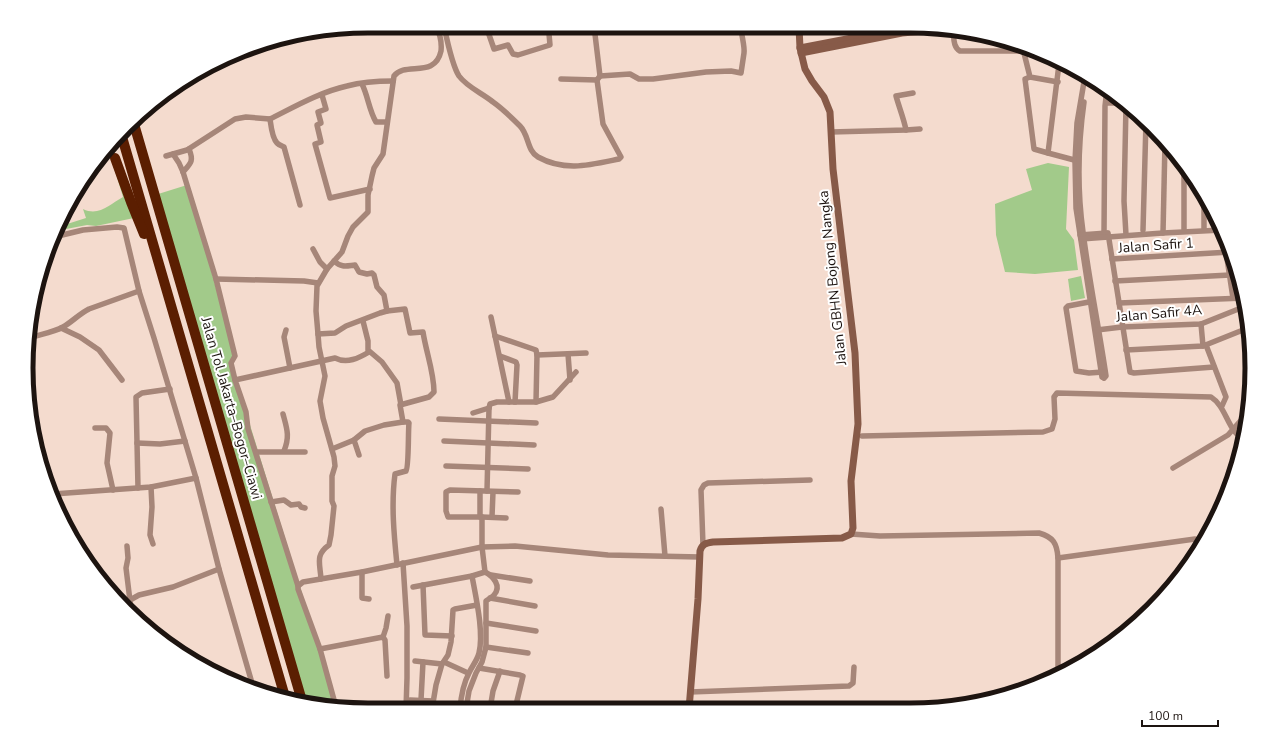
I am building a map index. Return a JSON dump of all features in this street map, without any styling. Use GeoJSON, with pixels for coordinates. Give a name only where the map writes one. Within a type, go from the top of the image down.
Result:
{"type":"FeatureCollection","features":[{"type":"Feature","properties":{"kind":"highway","name":"Jalan Tol Jakarta–Bogor–Ciawi"},"geometry":{"type":"LineString","coordinates":[[135,127],[301,696]]}},
{"type":"Feature","properties":{"kind":"highway"},"geometry":{"type":"LineString","coordinates":[[123,140],[284,693]]}},
{"type":"Feature","properties":{"kind":"highway"},"geometry":{"type":"LineString","coordinates":[[115,158],[131,202],[161,274]]}},
{"type":"Feature","properties":{"kind":"street"},"geometry":{"type":"LineString","coordinates":[[320,579],[319,555],[329,544],[332,528],[334,506],[332,501],[331,486],[335,466],[320,401],[326,377],[318,334],[316,297],[318,283],[327,269],[342,252],[353,227],[368,212],[374,168],[383,154],[394,76],[397,72],[427,67],[434,64],[438,59],[441,48],[438,33]]}},
{"type":"Feature","properties":{"kind":"street"},"geometry":{"type":"LineString","coordinates":[[446,33],[456,70],[463,81],[492,101],[520,126],[526,134],[533,153],[536,156],[544,160],[574,167],[620,158],[620,155],[603,124],[595,33]]}},
{"type":"Feature","properties":{"kind":"street"},"geometry":{"type":"LineString","coordinates":[[488,33],[494,50],[508,45],[513,54],[518,55],[550,45],[548,33]]}},
{"type":"Feature","properties":{"kind":"street"},"geometry":{"type":"LineString","coordinates":[[561,80],[599,78],[630,74],[639,79],[646,79],[706,72],[731,71],[741,73],[744,52],[741,33]]}},
{"type":"Feature","properties":{"kind":"street","name":"Jalan GBHN Bojong Nangka"},"geometry":{"type":"LineString","coordinates":[[799,33],[800,50],[809,76],[824,97],[828,108],[832,132],[833,169],[855,353],[858,424],[851,481],[853,523],[850,534]]}},
{"type":"Feature","properties":{"kind":"street"},"geometry":{"type":"LineString","coordinates":[[800,50],[875,33]]}},
{"type":"Feature","properties":{"kind":"street"},"geometry":{"type":"LineString","coordinates":[[954,36],[956,48],[960,51],[1020,52]]}},
{"type":"Feature","properties":{"kind":"street"},"geometry":{"type":"LineString","coordinates":[[1024,54],[1030,77]]}},
{"type":"Feature","properties":{"kind":"street"},"geometry":{"type":"LineString","coordinates":[[1048,153],[1059,69]]}},
{"type":"Feature","properties":{"kind":"street"},"geometry":{"type":"LineString","coordinates":[[1058,82],[1030,77],[1025,79],[1034,149],[1077,161]]}},
{"type":"Feature","properties":{"kind":"street"},"geometry":{"type":"LineString","coordinates":[[166,156],[189,148],[235,119],[246,117],[270,119],[303,102],[348,85],[393,80]]}},
{"type":"Feature","properties":{"kind":"street"},"geometry":{"type":"LineString","coordinates":[[1085,82],[1077,123],[1076,208],[1082,237],[1103,372],[1089,373],[1076,371],[1066,308],[1068,306],[1090,302]]}},
{"type":"Feature","properties":{"kind":"street"},"geometry":{"type":"LineString","coordinates":[[362,84],[368,98],[370,110],[376,122],[388,122]]}},
{"type":"Feature","properties":{"kind":"street"},"geometry":{"type":"LineString","coordinates":[[906,130],[896,96],[913,93]]}},
{"type":"Feature","properties":{"kind":"street"},"geometry":{"type":"LineString","coordinates":[[322,94],[326,109],[318,112],[321,123],[317,125],[321,142],[315,144],[330,198],[370,189]]}},
{"type":"Feature","properties":{"kind":"street"},"geometry":{"type":"LineString","coordinates":[[1106,97],[1107,234],[1130,372],[1134,373],[1214,367]]}},
{"type":"Feature","properties":{"kind":"street"},"geometry":{"type":"LineString","coordinates":[[1106,103],[1115,103]]}},
{"type":"Feature","properties":{"kind":"street"},"geometry":{"type":"LineString","coordinates":[[1125,233],[1124,201],[1126,112]]}},
{"type":"Feature","properties":{"kind":"street"},"geometry":{"type":"LineString","coordinates":[[270,119],[272,132],[277,143],[284,147],[300,205]]}},
{"type":"Feature","properties":{"kind":"street"},"geometry":{"type":"LineString","coordinates":[[832,132],[920,129]]}},
{"type":"Feature","properties":{"kind":"street"},"geometry":{"type":"LineString","coordinates":[[1143,230],[1146,130]]}},
{"type":"Feature","properties":{"kind":"street"},"geometry":{"type":"LineString","coordinates":[[183,172],[192,162],[189,148]]}},
{"type":"Feature","properties":{"kind":"street"},"geometry":{"type":"LineString","coordinates":[[1163,231],[1165,150]]}},
{"type":"Feature","properties":{"kind":"street"},"geometry":{"type":"LineString","coordinates":[[173,154],[183,172],[216,280],[235,356],[231,363],[246,412],[248,429],[298,586],[320,649],[334,701]]}},
{"type":"Feature","properties":{"kind":"street"},"geometry":{"type":"LineString","coordinates":[[1184,175],[1184,228]]}},
{"type":"Feature","properties":{"kind":"street"},"geometry":{"type":"LineString","coordinates":[[1204,209],[1204,228]]}},
{"type":"Feature","properties":{"kind":"street"},"geometry":{"type":"LineString","coordinates":[[61,235],[83,230],[117,227],[124,228],[139,291],[196,478],[219,569],[252,682]]}},
{"type":"Feature","properties":{"kind":"street"},"geometry":{"type":"LineString","coordinates":[[1125,233],[1143,230],[1163,231],[1184,228],[1213,227]]}},
{"type":"Feature","properties":{"kind":"street"},"geometry":{"type":"LineString","coordinates":[[1082,237],[1163,231],[1215,230]]}},
{"type":"Feature","properties":{"kind":"street"},"geometry":{"type":"LineString","coordinates":[[1082,237],[1090,302],[1096,330]]}},
{"type":"Feature","properties":{"kind":"street"},"geometry":{"type":"LineString","coordinates":[[313,249],[320,262],[327,269]]}},
{"type":"Feature","properties":{"kind":"street","name":"Jalan Safir 1"},"geometry":{"type":"LineString","coordinates":[[1112,259],[1224,252]]}},
{"type":"Feature","properties":{"kind":"street"},"geometry":{"type":"LineString","coordinates":[[334,261],[344,267],[355,264],[359,272],[374,275],[377,287],[384,295],[387,311]]}},
{"type":"Feature","properties":{"kind":"street"},"geometry":{"type":"LineString","coordinates":[[1229,267],[1233,298]]}},
{"type":"Feature","properties":{"kind":"street"},"geometry":{"type":"LineString","coordinates":[[1116,281],[1230,275]]}},
{"type":"Feature","properties":{"kind":"street"},"geometry":{"type":"LineString","coordinates":[[216,280],[304,281],[318,283]]}},
{"type":"Feature","properties":{"kind":"street"},"geometry":{"type":"LineString","coordinates":[[35,336],[61,328],[89,309],[139,291]]}},
{"type":"Feature","properties":{"kind":"street"},"geometry":{"type":"LineString","coordinates":[[1119,303],[1238,298]]}},
{"type":"Feature","properties":{"kind":"street","name":"Jalan Safir 4A"},"geometry":{"type":"LineString","coordinates":[[1096,330],[1201,324],[1240,308]]}},
{"type":"Feature","properties":{"kind":"street"},"geometry":{"type":"LineString","coordinates":[[318,334],[335,332],[346,326],[387,311],[405,309],[410,333],[423,332],[425,349],[434,378],[434,391],[433,394],[428,397],[401,405]]}},
{"type":"Feature","properties":{"kind":"street"},"geometry":{"type":"LineString","coordinates":[[490,317],[512,402]]}},
{"type":"Feature","properties":{"kind":"street"},"geometry":{"type":"LineString","coordinates":[[363,320],[368,341],[367,346],[370,352],[382,362],[396,383],[403,422]]}},
{"type":"Feature","properties":{"kind":"street"},"geometry":{"type":"LineString","coordinates":[[1201,324],[1204,345],[1226,397],[1222,406]]}},
{"type":"Feature","properties":{"kind":"street"},"geometry":{"type":"LineString","coordinates":[[61,328],[80,337],[99,350],[122,380]]}},
{"type":"Feature","properties":{"kind":"street"},"geometry":{"type":"LineString","coordinates":[[286,330],[284,337],[290,368]]}},
{"type":"Feature","properties":{"kind":"street"},"geometry":{"type":"LineString","coordinates":[[1126,350],[1204,345],[1243,330]]}},
{"type":"Feature","properties":{"kind":"street"},"geometry":{"type":"LineString","coordinates":[[495,336],[534,349],[537,352],[536,402]]}},
{"type":"Feature","properties":{"kind":"street"},"geometry":{"type":"LineString","coordinates":[[235,380],[323,362],[335,358],[341,361],[346,361],[370,352]]}},
{"type":"Feature","properties":{"kind":"street"},"geometry":{"type":"LineString","coordinates":[[537,356],[586,353]]}},
{"type":"Feature","properties":{"kind":"street"},"geometry":{"type":"LineString","coordinates":[[568,354],[570,380]]}},
{"type":"Feature","properties":{"kind":"street"},"geometry":{"type":"LineString","coordinates":[[500,356],[516,362],[517,366],[512,402]]}},
{"type":"Feature","properties":{"kind":"street"},"geometry":{"type":"LineString","coordinates":[[492,518],[488,467],[490,404],[494,402],[536,402],[552,397],[570,380],[576,372]]}},
{"type":"Feature","properties":{"kind":"street"},"geometry":{"type":"LineString","coordinates":[[138,488],[136,397],[142,393],[170,390]]}},
{"type":"Feature","properties":{"kind":"street"},"geometry":{"type":"LineString","coordinates":[[862,436],[1043,432],[1052,429],[1055,419],[1054,397],[1057,393],[1211,397],[1222,406],[1232,428],[1238,436]]}},
{"type":"Feature","properties":{"kind":"street"},"geometry":{"type":"LineString","coordinates":[[473,413],[489,408]]}},
{"type":"Feature","properties":{"kind":"street"},"geometry":{"type":"LineString","coordinates":[[283,414],[288,430],[284,452]]}},
{"type":"Feature","properties":{"kind":"street"},"geometry":{"type":"LineString","coordinates":[[439,419],[536,423]]}},
{"type":"Feature","properties":{"kind":"street"},"geometry":{"type":"LineString","coordinates":[[1173,468],[1228,435],[1232,428],[1241,420]]}},
{"type":"Feature","properties":{"kind":"street"},"geometry":{"type":"LineString","coordinates":[[332,449],[351,442],[365,430],[384,425],[403,422],[409,423],[407,454],[408,469],[395,474],[393,517],[407,626],[406,703]]}},
{"type":"Feature","properties":{"kind":"street"},"geometry":{"type":"LineString","coordinates":[[95,428],[106,428],[110,433],[107,463],[113,490]]}},
{"type":"Feature","properties":{"kind":"street"},"geometry":{"type":"LineString","coordinates":[[354,440],[359,455]]}},
{"type":"Feature","properties":{"kind":"street"},"geometry":{"type":"LineString","coordinates":[[137,444],[160,444],[185,441]]}},
{"type":"Feature","properties":{"kind":"street"},"geometry":{"type":"LineString","coordinates":[[444,442],[534,445]]}},
{"type":"Feature","properties":{"kind":"street"},"geometry":{"type":"LineString","coordinates":[[256,452],[305,452]]}},
{"type":"Feature","properties":{"kind":"street"},"geometry":{"type":"LineString","coordinates":[[446,466],[528,469]]}},
{"type":"Feature","properties":{"kind":"street"},"geometry":{"type":"LineString","coordinates":[[58,494],[151,487],[196,478]]}},
{"type":"Feature","properties":{"kind":"street"},"geometry":{"type":"LineString","coordinates":[[689,703],[700,551],[703,545],[701,490],[704,485],[708,483],[810,480]]}},
{"type":"Feature","properties":{"kind":"street"},"geometry":{"type":"LineString","coordinates":[[151,487],[152,507],[150,535],[153,544]]}},
{"type":"Feature","properties":{"kind":"street"},"geometry":{"type":"LineString","coordinates":[[506,518],[448,517],[446,511],[445,493],[448,490],[518,492]]}},
{"type":"Feature","properties":{"kind":"street"},"geometry":{"type":"LineString","coordinates":[[480,491],[484,572]]}},
{"type":"Feature","properties":{"kind":"street"},"geometry":{"type":"LineString","coordinates":[[271,502],[284,500],[291,505],[299,504],[301,507],[305,508]]}},
{"type":"Feature","properties":{"kind":"street"},"geometry":{"type":"LineString","coordinates":[[661,509],[665,556]]}},
{"type":"Feature","properties":{"kind":"street"},"geometry":{"type":"LineString","coordinates":[[703,545],[713,542],[842,538],[850,534],[880,536],[1039,533],[1048,536],[1057,548],[1058,558],[1058,668]]}},
{"type":"Feature","properties":{"kind":"street"},"geometry":{"type":"LineString","coordinates":[[1058,558],[1195,539]]}},
{"type":"Feature","properties":{"kind":"street"},"geometry":{"type":"LineString","coordinates":[[127,546],[128,558],[126,568],[130,604]]}},
{"type":"Feature","properties":{"kind":"street"},"geometry":{"type":"LineString","coordinates":[[298,586],[306,581],[362,572],[482,547],[515,546],[608,555],[700,556]]}},
{"type":"Feature","properties":{"kind":"street"},"geometry":{"type":"LineString","coordinates":[[127,600],[139,595],[173,587],[219,569]]}},
{"type":"Feature","properties":{"kind":"street"},"geometry":{"type":"LineString","coordinates":[[362,572],[362,598],[369,599]]}},
{"type":"Feature","properties":{"kind":"street"},"geometry":{"type":"LineString","coordinates":[[413,587],[472,576],[484,572],[491,575],[530,581]]}},
{"type":"Feature","properties":{"kind":"street"},"geometry":{"type":"LineString","coordinates":[[467,703],[470,691],[486,647],[486,600],[496,592],[495,580],[491,575]]}},
{"type":"Feature","properties":{"kind":"street"},"geometry":{"type":"LineString","coordinates":[[461,703],[468,673],[478,655],[480,648],[480,631],[472,576]]}},
{"type":"Feature","properties":{"kind":"street"},"geometry":{"type":"LineString","coordinates":[[423,585],[425,635],[452,636]]}},
{"type":"Feature","properties":{"kind":"street"},"geometry":{"type":"LineString","coordinates":[[490,598],[535,606]]}},
{"type":"Feature","properties":{"kind":"street"},"geometry":{"type":"LineString","coordinates":[[410,700],[433,701],[443,663],[448,655],[452,636],[453,610],[477,605]]}},
{"type":"Feature","properties":{"kind":"street"},"geometry":{"type":"LineString","coordinates":[[382,636],[386,628],[388,616]]}},
{"type":"Feature","properties":{"kind":"street"},"geometry":{"type":"LineString","coordinates":[[486,623],[536,631]]}},
{"type":"Feature","properties":{"kind":"street"},"geometry":{"type":"LineString","coordinates":[[320,649],[382,636]]}},
{"type":"Feature","properties":{"kind":"street"},"geometry":{"type":"LineString","coordinates":[[382,636],[385,640],[386,676]]}},
{"type":"Feature","properties":{"kind":"street"},"geometry":{"type":"LineString","coordinates":[[486,647],[528,653]]}},
{"type":"Feature","properties":{"kind":"street"},"geometry":{"type":"LineString","coordinates":[[415,662],[443,663],[468,673]]}},
{"type":"Feature","properties":{"kind":"street"},"geometry":{"type":"LineString","coordinates":[[421,700],[423,662]]}},
{"type":"Feature","properties":{"kind":"street"},"geometry":{"type":"LineString","coordinates":[[690,692],[849,686],[853,684],[854,667]]}},
{"type":"Feature","properties":{"kind":"street"},"geometry":{"type":"LineString","coordinates":[[479,668],[523,676],[516,703]]}},
{"type":"Feature","properties":{"kind":"street"},"geometry":{"type":"LineString","coordinates":[[491,703],[493,691],[500,671]]}},
{"type":"Feature","properties":{"kind":"green space"},"geometry":{"type":"Polygon","coordinates":[[[112,152],[114,155],[134,218],[96,226],[87,225],[64,229],[66,224],[86,218],[83,209],[89,211],[99,211],[123,197],[109,155],[112,152]]]}},
{"type":"Feature","properties":{"kind":"green space"},"geometry":{"type":"Polygon","coordinates":[[[1048,163],[1069,167],[1066,229],[1074,240],[1078,270],[1035,274],[1005,272],[996,235],[995,204],[1032,190],[1026,169],[1048,163]]]}},
{"type":"Feature","properties":{"kind":"green space"},"geometry":{"type":"Polygon","coordinates":[[[187,185],[234,352],[232,361],[246,412],[315,635],[333,701],[301,696],[155,195],[187,185]]]}},
{"type":"Feature","properties":{"kind":"green space"},"geometry":{"type":"Polygon","coordinates":[[[1081,276],[1085,298],[1071,301],[1068,279],[1081,276]]]}}]}
